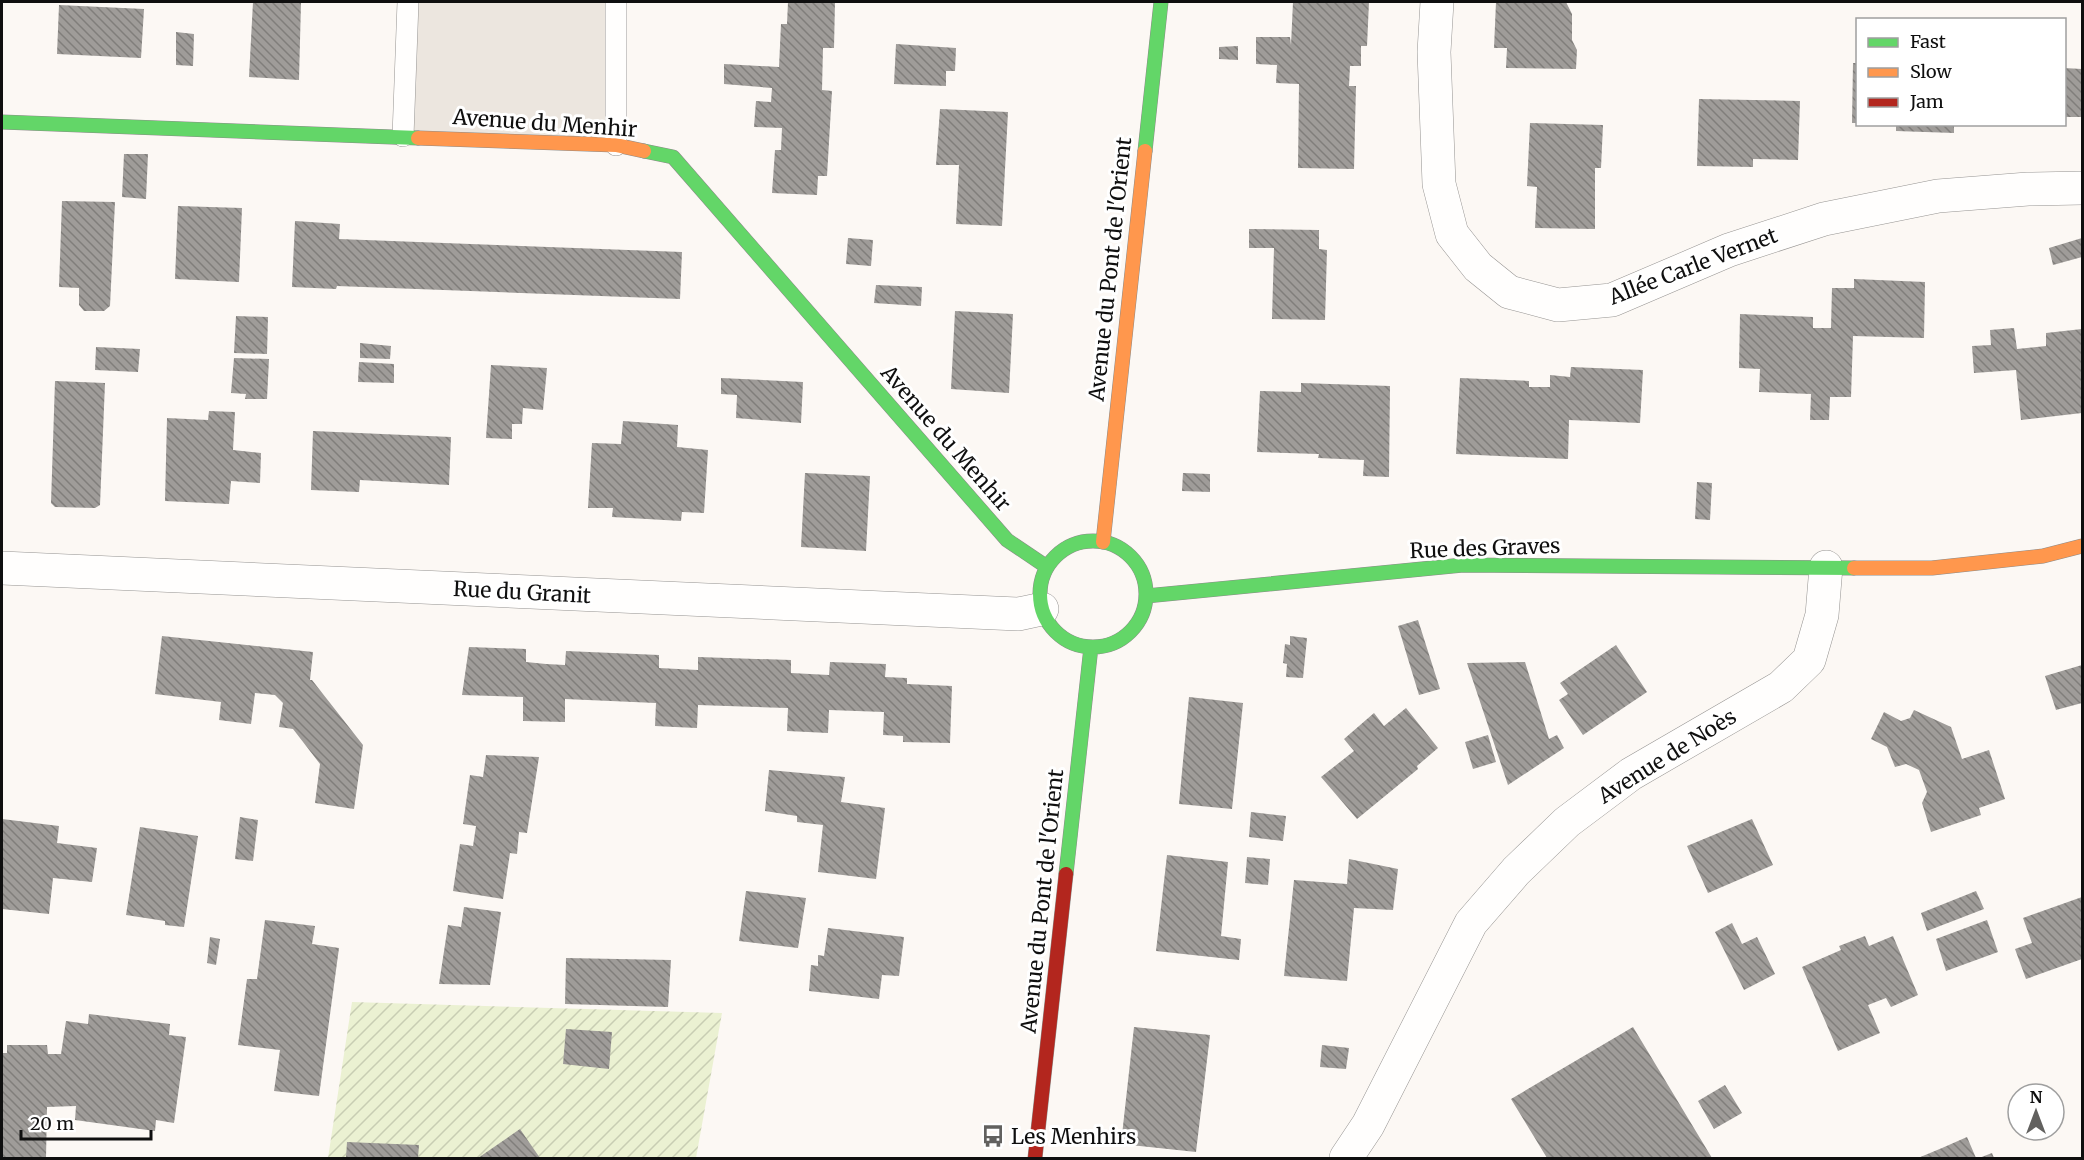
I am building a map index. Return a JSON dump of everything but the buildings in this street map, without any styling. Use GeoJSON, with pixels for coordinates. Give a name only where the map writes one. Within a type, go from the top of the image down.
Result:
{"type":"FeatureCollection","features":[{"type":"Feature","properties":{"kind":"street","name":"Avenue du Pont de l'Orient"},"geometry":{"type":"LineString","coordinates":[[1103,542],[1161,2]]}},
{"type":"Feature","properties":{"kind":"street","name":"Allée Carle Vernet"},"geometry":{"type":"LineString","coordinates":[[1437,2],[1434,52],[1439,184],[1452,234],[1478,267],[1509,292],[1558,305],[1612,300],[1729,250],[1824,219],[1938,196],[2028,189],[2082,188]]}},
{"type":"Feature","properties":{"kind":"street","name":"Avenue du Menhir"},"geometry":{"type":"LineString","coordinates":[[2,122],[616,145],[673,157],[1007,540],[1047,567]]}},
{"type":"Feature","properties":{"kind":"street"},"geometry":{"type":"LineString","coordinates":[[1089,540],[1103,542],[1117,546],[1130,555],[1139,567],[1146,596],[1143,612],[1135,627],[1122,638],[1107,645],[1091,647],[1075,644],[1060,636],[1049,625],[1039,595],[1041,580],[1054,556],[1065,548],[1089,540]]}},
{"type":"Feature","properties":{"kind":"street"},"geometry":{"type":"LineString","coordinates":[[1826,567],[1932,568],[2043,556],[2082,546]]}},
{"type":"Feature","properties":{"kind":"street","name":"Rue des Graves"},"geometry":{"type":"LineString","coordinates":[[1146,596],[1463,565],[1826,567]]}},
{"type":"Feature","properties":{"kind":"street","name":"Avenue de Noès"},"geometry":{"type":"LineString","coordinates":[[1346,1158],[1368,1125],[1472,923],[1516,871],[1567,822],[1631,774],[1781,687],[1809,660],[1822,615],[1826,567]]}},
{"type":"Feature","properties":{"kind":"street","name":"Rue du Granit"},"geometry":{"type":"LineString","coordinates":[[2,568],[983,613],[1019,614],[1042,609]]}},
{"type":"Feature","properties":{"kind":"street","name":"Avenue du Pont de l'Orient"},"geometry":{"type":"LineString","coordinates":[[1035,1158],[1091,647]]}},
{"type":"Feature","properties":{"kind":"lane"},"geometry":{"type":"LineString","coordinates":[[403,136],[408,2]]}},
{"type":"Feature","properties":{"kind":"lane"},"geometry":{"type":"LineString","coordinates":[[616,2],[616,145]]}},
{"type":"Feature","properties":{"kind":"green space"},"geometry":{"type":"Polygon","coordinates":[[[352,1002],[722,1013],[696,1158],[328,1158],[352,1002]]]}},
{"type":"Feature","properties":{"kind":"shaded area"},"geometry":{"type":"Polygon","coordinates":[[[408,2],[616,2],[616,145],[403,136],[408,2]]]}},
{"type":"Feature","properties":{"kind":"traffic: fast"},"geometry":{"type":"LineString","coordinates":[[1145,151],[1161,2]]}},
{"type":"Feature","properties":{"kind":"traffic: fast"},"geometry":{"type":"LineString","coordinates":[[2,122],[418,138]]}},
{"type":"Feature","properties":{"kind":"traffic: fast"},"geometry":{"type":"LineString","coordinates":[[644,151],[673,157],[1007,540],[1047,567]]}},
{"type":"Feature","properties":{"kind":"traffic: fast"},"geometry":{"type":"LineString","coordinates":[[1093,541],[1113,545],[1131,556],[1142,574],[1146,594],[1142,614],[1131,632],[1113,643],[1093,647],[1073,643],[1055,632],[1044,614],[1040,594],[1044,574],[1055,556],[1073,545],[1093,541]]}},
{"type":"Feature","properties":{"kind":"traffic: fast"},"geometry":{"type":"LineString","coordinates":[[1146,596],[1463,565],[1854,568]]}},
{"type":"Feature","properties":{"kind":"traffic: fast"},"geometry":{"type":"LineString","coordinates":[[1066,874],[1091,647]]}},
{"type":"Feature","properties":{"kind":"traffic: slow"},"geometry":{"type":"LineString","coordinates":[[418,138],[616,145],[644,151]]}},
{"type":"Feature","properties":{"kind":"traffic: slow"},"geometry":{"type":"LineString","coordinates":[[1103,542],[1145,151]]}},
{"type":"Feature","properties":{"kind":"traffic: slow"},"geometry":{"type":"LineString","coordinates":[[1854,568],[1932,568],[2043,556],[2082,546]]}},
{"type":"Feature","properties":{"kind":"traffic: jam"},"geometry":{"type":"LineString","coordinates":[[1035,1158],[1066,874]]}},
{"type":"Feature","properties":{"kind":"place","name":"Les Menhirs"},"geometry":{"type":"Point","coordinates":[993,1136]}}]}
